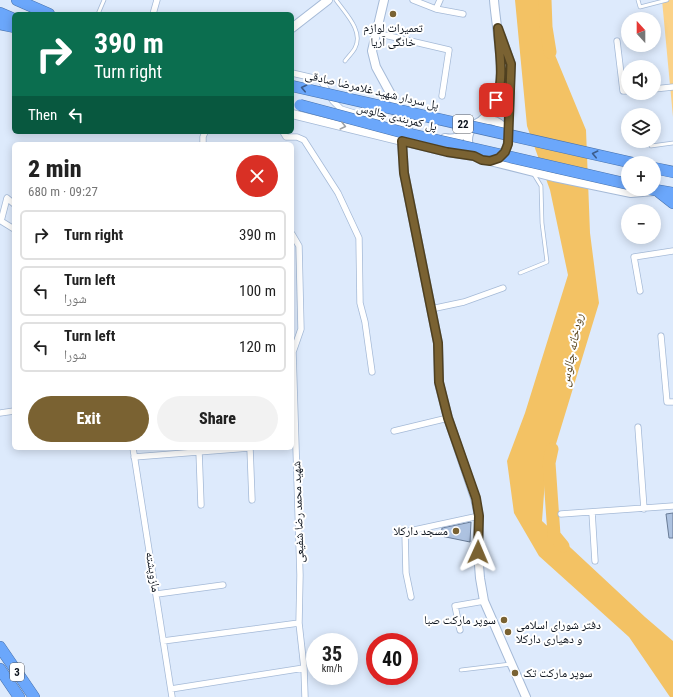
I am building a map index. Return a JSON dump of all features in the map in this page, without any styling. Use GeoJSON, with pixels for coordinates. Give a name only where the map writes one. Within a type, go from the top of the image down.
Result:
{"type":"FeatureCollection","features":[{"type":"Feature","properties":{"kind":"highway"},"geometry":{"type":"LineString","coordinates":[[17,0],[44,12]]}},
{"type":"Feature","properties":{"kind":"highway"},"geometry":{"type":"LineString","coordinates":[[0,13],[12,18]]}},
{"type":"Feature","properties":{"kind":"highway"},"geometry":{"type":"LineString","coordinates":[[0,24],[12,27]]}},
{"type":"Feature","properties":{"kind":"highway","name":"پل سردار شهید غلامرضا صادقی"},"geometry":{"type":"LineString","coordinates":[[294,86],[621,160]]}},
{"type":"Feature","properties":{"kind":"highway","name":"پل کمربندی چالوس"},"geometry":{"type":"LineString","coordinates":[[296,104],[409,134],[621,182]]}},
{"type":"Feature","properties":{"kind":"highway"},"geometry":{"type":"LineString","coordinates":[[661,169],[673,172]]}},
{"type":"Feature","properties":{"kind":"highway"},"geometry":{"type":"LineString","coordinates":[[661,188],[673,184]]}},
{"type":"Feature","properties":{"kind":"highway"},"geometry":{"type":"LineString","coordinates":[[661,191],[673,193]]}},
{"type":"Feature","properties":{"kind":"highway"},"geometry":{"type":"LineString","coordinates":[[661,195],[673,203]]}},
{"type":"Feature","properties":{"kind":"highway","name":"3"},"geometry":{"type":"LineString","coordinates":[[0,647],[34,697]]}},
{"type":"Feature","properties":{"kind":"highway","name":"3"},"geometry":{"type":"LineString","coordinates":[[0,669],[19,697]]}},
{"type":"Feature","properties":{"kind":"street"},"geometry":{"type":"LineString","coordinates":[[154,12],[157,0]]}},
{"type":"Feature","properties":{"kind":"street"},"geometry":{"type":"LineString","coordinates":[[294,26],[328,0]]}},
{"type":"Feature","properties":{"kind":"street"},"geometry":{"type":"LineString","coordinates":[[384,0],[372,51],[376,67],[394,100],[399,127]]}},
{"type":"Feature","properties":{"kind":"street"},"geometry":{"type":"LineString","coordinates":[[413,0],[436,9],[463,14]]}},
{"type":"Feature","properties":{"kind":"street"},"geometry":{"type":"LineString","coordinates":[[436,9],[440,0]]}},
{"type":"Feature","properties":{"kind":"street"},"geometry":{"type":"LineString","coordinates":[[474,156],[469,149],[467,141],[469,132],[474,125],[493,110],[500,90],[498,28],[494,0]]}},
{"type":"Feature","properties":{"kind":"street"},"geometry":{"type":"LineString","coordinates":[[490,161],[499,158],[505,152],[508,144],[511,64],[498,28]]}},
{"type":"Feature","properties":{"kind":"street"},"geometry":{"type":"LineString","coordinates":[[376,33],[449,50],[442,96]]}},
{"type":"Feature","properties":{"kind":"street"},"geometry":{"type":"LineString","coordinates":[[617,42],[621,75]]}},
{"type":"Feature","properties":{"kind":"street"},"geometry":{"type":"LineString","coordinates":[[294,73],[318,79],[322,82],[333,101],[342,109],[399,127],[451,139],[460,137],[469,132]]}},
{"type":"Feature","properties":{"kind":"street"},"geometry":{"type":"LineString","coordinates":[[661,88],[673,87]]}},
{"type":"Feature","properties":{"kind":"street"},"geometry":{"type":"LineString","coordinates":[[294,114],[447,152],[474,156],[482,160],[532,172],[621,191]]}},
{"type":"Feature","properties":{"kind":"street"},"geometry":{"type":"LineString","coordinates":[[481,121],[490,120],[498,122],[505,128],[508,136]]}},
{"type":"Feature","properties":{"kind":"street"},"geometry":{"type":"LineString","coordinates":[[284,134],[286,137],[297,137],[304,140],[338,193],[359,238],[360,303],[365,322],[372,372]]}},
{"type":"Feature","properties":{"kind":"street"},"geometry":{"type":"LineString","coordinates":[[447,152],[451,151],[454,147],[454,143],[451,139]]}},
{"type":"Feature","properties":{"kind":"street"},"geometry":{"type":"LineString","coordinates":[[402,141],[404,173],[438,343],[439,382],[448,418],[476,498],[479,516],[480,578],[484,600],[526,697]]}},
{"type":"Feature","properties":{"kind":"street"},"geometry":{"type":"LineString","coordinates":[[12,202],[7,198],[1,221],[12,228]]}},
{"type":"Feature","properties":{"kind":"street","name":"شهید محمد رضا شفیعی"},"geometry":{"type":"LineString","coordinates":[[294,237],[299,246],[301,302],[301,329],[294,346]]}},
{"type":"Feature","properties":{"kind":"street"},"geometry":{"type":"LineString","coordinates":[[640,291],[634,257],[673,251]]}},
{"type":"Feature","properties":{"kind":"street"},"geometry":{"type":"LineString","coordinates":[[431,309],[464,302],[503,288]]}},
{"type":"Feature","properties":{"kind":"street"},"geometry":{"type":"LineString","coordinates":[[661,336],[667,402],[673,402]]}},
{"type":"Feature","properties":{"kind":"street"},"geometry":{"type":"LineString","coordinates":[[0,413],[12,411]]}},
{"type":"Feature","properties":{"kind":"street"},"geometry":{"type":"LineString","coordinates":[[394,431],[448,418]]}},
{"type":"Feature","properties":{"kind":"street"},"geometry":{"type":"LineString","coordinates":[[638,427],[644,509]]}},
{"type":"Feature","properties":{"kind":"street","name":"شهید محمد رضا شفیعی"},"geometry":{"type":"LineString","coordinates":[[294,447],[300,575],[299,623],[304,668],[305,697]]}},
{"type":"Feature","properties":{"kind":"street","name":"مازوپشته"},"geometry":{"type":"LineString","coordinates":[[133,450],[172,697]]}},
{"type":"Feature","properties":{"kind":"street"},"geometry":{"type":"LineString","coordinates":[[134,457],[216,450]]}},
{"type":"Feature","properties":{"kind":"street"},"geometry":{"type":"LineString","coordinates":[[249,450],[252,500]]}},
{"type":"Feature","properties":{"kind":"street"},"geometry":{"type":"LineString","coordinates":[[199,451],[201,505]]}},
{"type":"Feature","properties":{"kind":"street"},"geometry":{"type":"LineString","coordinates":[[561,514],[673,506]]}},
{"type":"Feature","properties":{"kind":"street"},"geometry":{"type":"LineString","coordinates":[[592,512],[595,561]]}},
{"type":"Feature","properties":{"kind":"street"},"geometry":{"type":"LineString","coordinates":[[411,597],[406,573],[405,532],[479,516]]}},
{"type":"Feature","properties":{"kind":"street"},"geometry":{"type":"LineString","coordinates":[[157,594],[223,585]]}},
{"type":"Feature","properties":{"kind":"street"},"geometry":{"type":"LineString","coordinates":[[460,630],[455,606],[484,600]]}},
{"type":"Feature","properties":{"kind":"street"},"geometry":{"type":"LineString","coordinates":[[163,641],[299,623]]}},
{"type":"Feature","properties":{"kind":"street"},"geometry":{"type":"LineString","coordinates":[[171,689],[304,668]]}},
{"type":"Feature","properties":{"kind":"lane"},"geometry":{"type":"LineString","coordinates":[[99,12],[104,0]]}},
{"type":"Feature","properties":{"kind":"lane"},"geometry":{"type":"LineString","coordinates":[[336,0],[353,24],[358,35],[356,48],[345,61]]}},
{"type":"Feature","properties":{"kind":"lane"},"geometry":{"type":"LineString","coordinates":[[638,0],[640,7],[667,0]]}},
{"type":"Feature","properties":{"kind":"lane"},"geometry":{"type":"LineString","coordinates":[[661,145],[673,143]]}},
{"type":"Feature","properties":{"kind":"lane"},"geometry":{"type":"LineString","coordinates":[[520,272],[547,262],[542,223],[541,186],[532,172]]}},
{"type":"Feature","properties":{"kind":"lane"},"geometry":{"type":"LineString","coordinates":[[461,670],[513,664]]}},
{"type":"Feature","properties":{"kind":"shaded area"},"geometry":{"type":"Polygon","coordinates":[[[662,0],[673,0],[673,117],[662,0]]]}},
{"type":"Feature","properties":{"kind":"water"},"geometry":{"type":"Polygon","coordinates":[[[515,0],[540,0],[541,21],[586,130],[590,233],[599,303],[545,480],[542,521],[645,617],[673,641],[673,697],[670,697],[629,637],[539,556],[514,513],[507,461],[525,413],[568,275],[550,190],[527,126],[515,0]]]}},
{"type":"Feature","properties":{"kind":"building"},"geometry":{"type":"Polygon","coordinates":[[[673,513],[673,538],[669,538],[666,514],[673,513]]]}},
{"type":"Feature","properties":{"kind":"building","name":"مسجد دارکلا"},"geometry":{"type":"Polygon","coordinates":[[[471,522],[470,542],[441,536],[442,528],[471,522]]]}},
{"type":"Feature","properties":{"kind":"waterway","name":"رودخانه چالوس"},"geometry":{"type":"LineString","coordinates":[[545,0],[546,27],[550,52]]}},
{"type":"Feature","properties":{"kind":"waterway","name":"رودخانه چالوس"},"geometry":{"type":"LineString","coordinates":[[552,449],[549,463],[554,535],[563,546]]}},
{"type":"Feature","properties":{"kind":"place","name":"تعمیرات لوازم خانگی آریا"},"geometry":{"type":"Point","coordinates":[393,14]}},
{"type":"Feature","properties":{"kind":"place","name":"مسجد دارکلا"},"geometry":{"type":"Point","coordinates":[456,531]}},
{"type":"Feature","properties":{"kind":"place","name":"سوپر مارکت صبا"},"geometry":{"type":"Point","coordinates":[504,620]}},
{"type":"Feature","properties":{"kind":"place","name":"دفتر شورای اسلامی و دهیاری دارکلا"},"geometry":{"type":"Point","coordinates":[508,632]}},
{"type":"Feature","properties":{"kind":"place","name":"سوپر مارکت تک"},"geometry":{"type":"Point","coordinates":[515,673]}},
{"type":"Feature","properties":{"kind":"route"},"geometry":{"type":"LineString","coordinates":[[478,552],[479,516],[476,498],[448,418],[439,382],[438,343],[404,173],[402,141],[447,152],[474,156],[482,160],[490,161],[499,158],[505,152],[508,144],[511,64],[498,28],[500,90],[496,100]]}}]}
